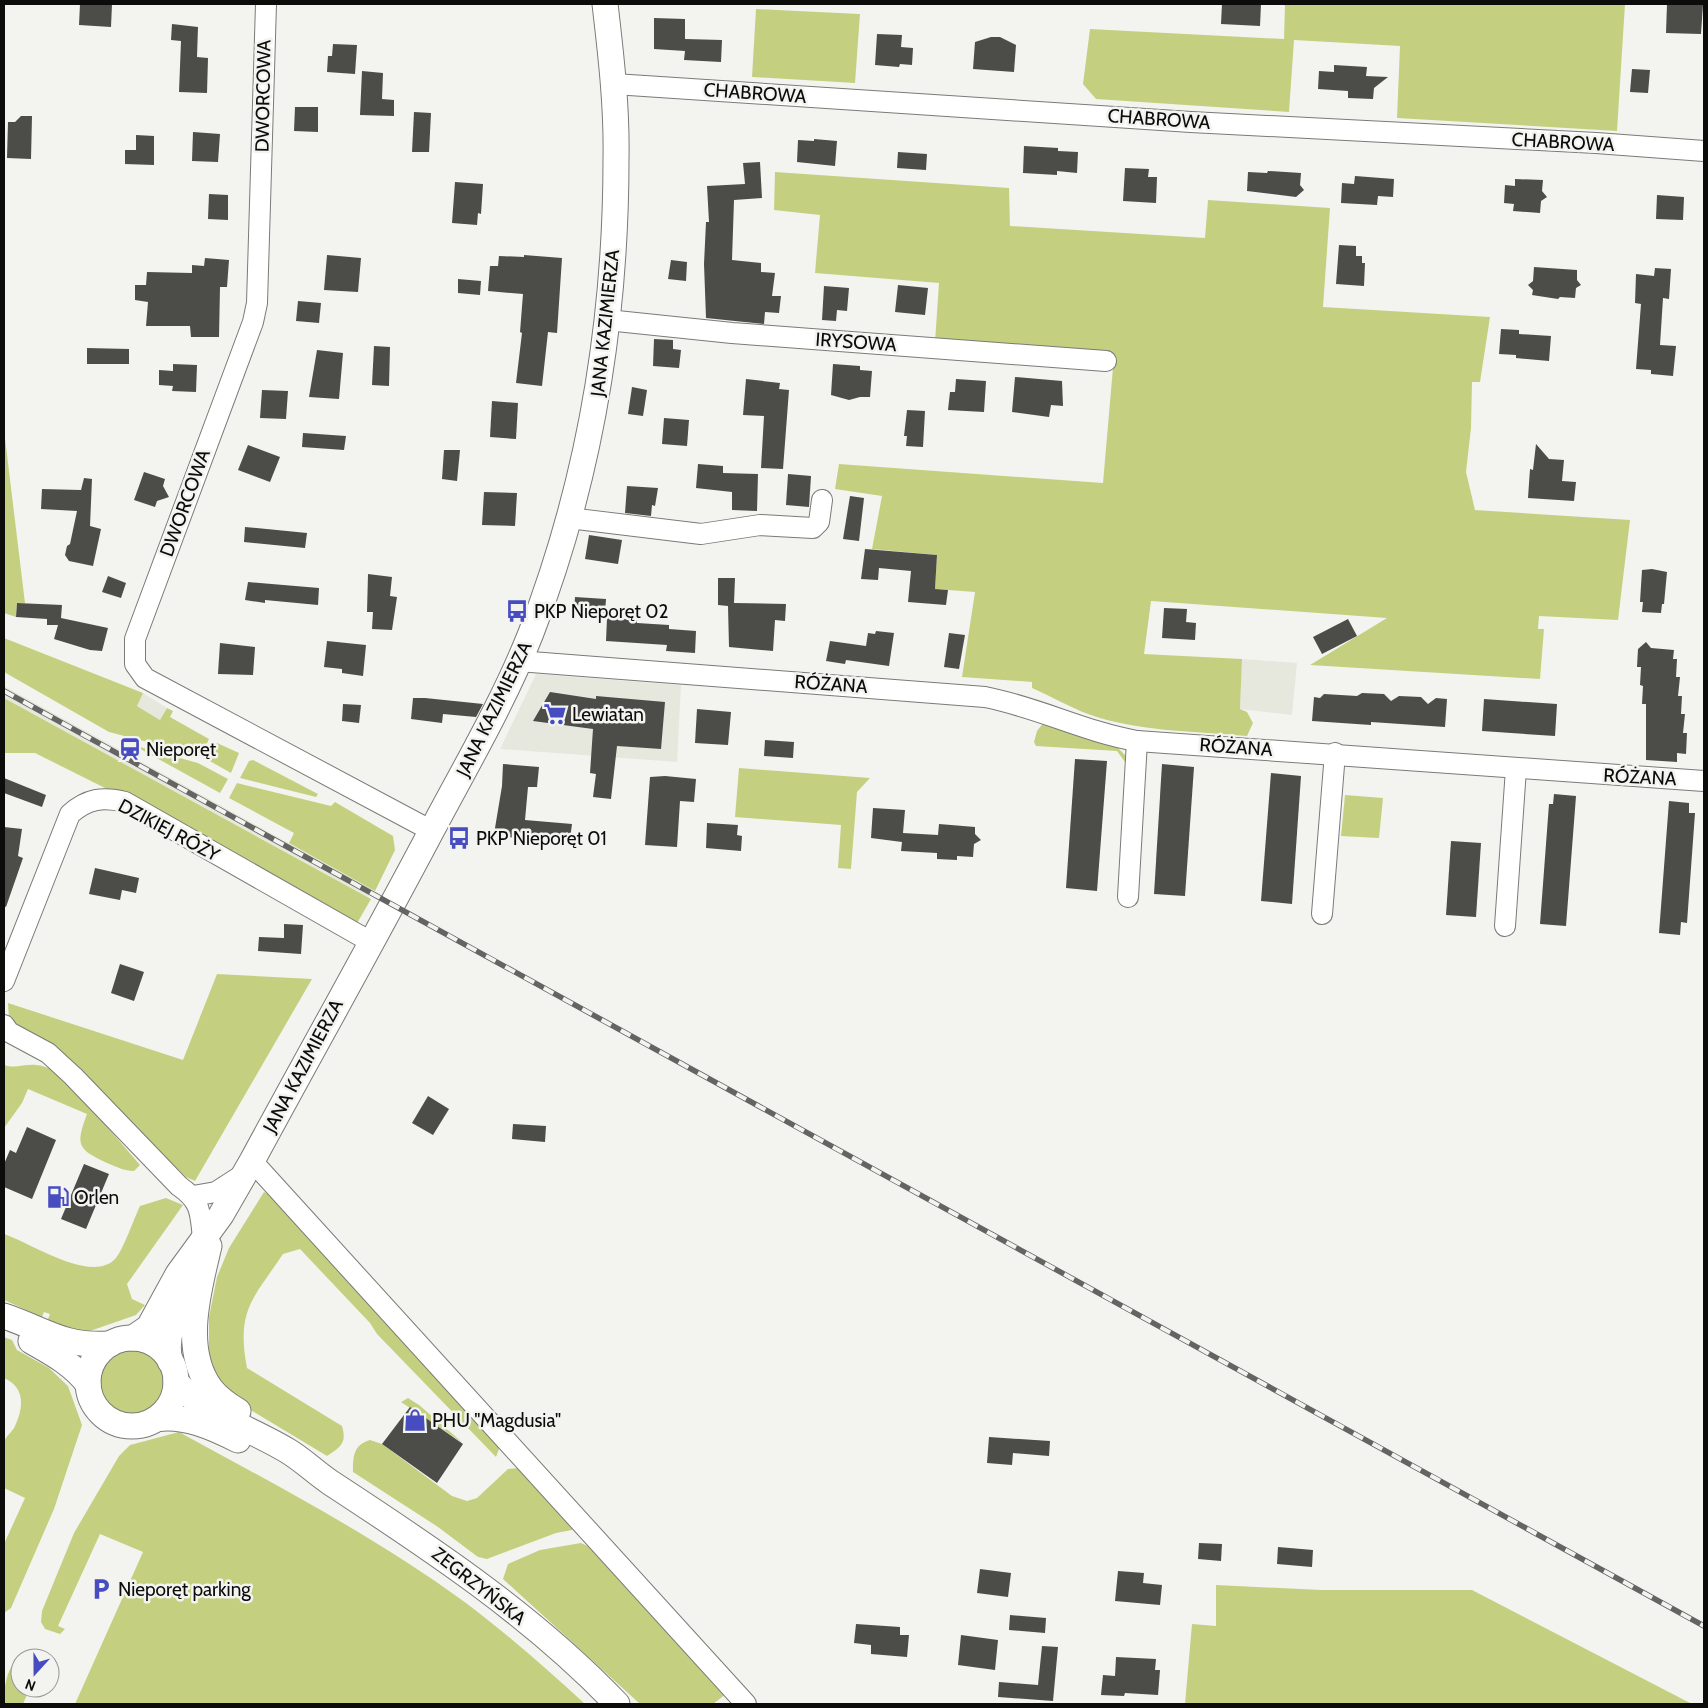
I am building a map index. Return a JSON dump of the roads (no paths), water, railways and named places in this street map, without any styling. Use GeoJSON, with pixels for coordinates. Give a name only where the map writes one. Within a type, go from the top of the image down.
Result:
{"type":"FeatureCollection","features":[{"type":"Feature","properties":{"kind":"main road","name":"JANA KAZIMIERZA"},"geometry":{"type":"LineString","coordinates":[[173,1372],[168,1340],[173,1320],[206,1242],[482,737],[518,661],[543,600],[569,518],[589,442],[601,380],[607,320],[616,158],[614,84],[605,4]]}},
{"type":"Feature","properties":{"kind":"main road","name":"JANA KAZIMIERZA"},"geometry":{"type":"LineString","coordinates":[[121,1341],[149,1326],[178,1274],[206,1242]]}},
{"type":"Feature","properties":{"kind":"main road"},"geometry":{"type":"LineString","coordinates":[[206,1242],[196,1313],[197,1356],[202,1372],[211,1388],[224,1401],[258,1425],[289,1452]]}},
{"type":"Feature","properties":{"kind":"main road"},"geometry":{"type":"LineString","coordinates":[[4,1316],[63,1341],[91,1345],[121,1341],[155,1345],[173,1372],[171,1403],[156,1419],[135,1426],[112,1422],[95,1406],[88,1384],[78,1372],[56,1355],[4,1327]]}},
{"type":"Feature","properties":{"kind":"main road"},"geometry":{"type":"LineString","coordinates":[[88,1384],[93,1361],[121,1341]]}},
{"type":"Feature","properties":{"kind":"main road","name":"ZEGRZYŃSKA"},"geometry":{"type":"LineString","coordinates":[[173,1372],[194,1399],[289,1452],[481,1584],[588,1674],[617,1704]]}},
{"type":"Feature","properties":{"kind":"main road","name":"ZEGRZYŃSKA"},"geometry":{"type":"LineString","coordinates":[[156,1419],[173,1418],[206,1427],[329,1481]]}},
{"type":"Feature","properties":{"kind":"street","name":"DWORCOWA"},"geometry":{"type":"LineString","coordinates":[[266,4],[257,303],[253,322],[135,639],[135,664],[146,678],[154,683],[432,831]]}},
{"type":"Feature","properties":{"kind":"street","name":"CHABROWA"},"geometry":{"type":"LineString","coordinates":[[614,84],[1191,122],[1596,143],[1704,151]]}},
{"type":"Feature","properties":{"kind":"street","name":"IRYSOWA"},"geometry":{"type":"LineString","coordinates":[[607,320],[732,333],[1106,361]]}},
{"type":"Feature","properties":{"kind":"street"},"geometry":{"type":"LineString","coordinates":[[569,518],[700,534],[760,525],[813,528],[819,522],[822,500]]}},
{"type":"Feature","properties":{"kind":"street","name":"RÓŻANA"},"geometry":{"type":"LineString","coordinates":[[518,661],[985,696],[1016,702],[1109,734],[1137,741],[1335,753],[1516,769],[1704,781]]}},
{"type":"Feature","properties":{"kind":"street"},"geometry":{"type":"LineString","coordinates":[[1128,897],[1137,741]]}},
{"type":"Feature","properties":{"kind":"street"},"geometry":{"type":"LineString","coordinates":[[1322,914],[1335,753]]}},
{"type":"Feature","properties":{"kind":"street"},"geometry":{"type":"LineString","coordinates":[[1505,926],[1516,769]]}},
{"type":"Feature","properties":{"kind":"street","name":"DZIKIEJ RÓŻY"},"geometry":{"type":"LineString","coordinates":[[4,981],[70,814],[81,804],[95,799],[109,798],[125,802],[371,942]]}},
{"type":"Feature","properties":{"kind":"street"},"geometry":{"type":"LineString","coordinates":[[4,1025],[9,1032],[48,1053],[179,1186],[194,1196],[206,1242]]}},
{"type":"Feature","properties":{"kind":"street"},"geometry":{"type":"LineString","coordinates":[[194,1196],[216,1192],[248,1168],[746,1704]]}},
{"type":"Feature","properties":{"kind":"railway"},"geometry":{"type":"LineString","coordinates":[[4,691],[1704,1626]]}},
{"type":"Feature","properties":{"kind":"place","name":"PKP Nieporęt 02"},"geometry":{"type":"Point","coordinates":[517,611]}},
{"type":"Feature","properties":{"kind":"place","name":"Lewiatan"},"geometry":{"type":"Point","coordinates":[555,714]}},
{"type":"Feature","properties":{"kind":"place","name":"Nieporęt"},"geometry":{"type":"Point","coordinates":[130,749]}},
{"type":"Feature","properties":{"kind":"place","name":"PKP Nieporęt 01"},"geometry":{"type":"Point","coordinates":[459,838]}},
{"type":"Feature","properties":{"kind":"place","name":"Orlen"},"geometry":{"type":"Point","coordinates":[58,1197]}},
{"type":"Feature","properties":{"kind":"place","name":"PHU \"Magdusia\""},"geometry":{"type":"Point","coordinates":[415,1420]}},
{"type":"Feature","properties":{"kind":"place","name":"Nieporęt parking"},"geometry":{"type":"Point","coordinates":[101,1589]}}]}
